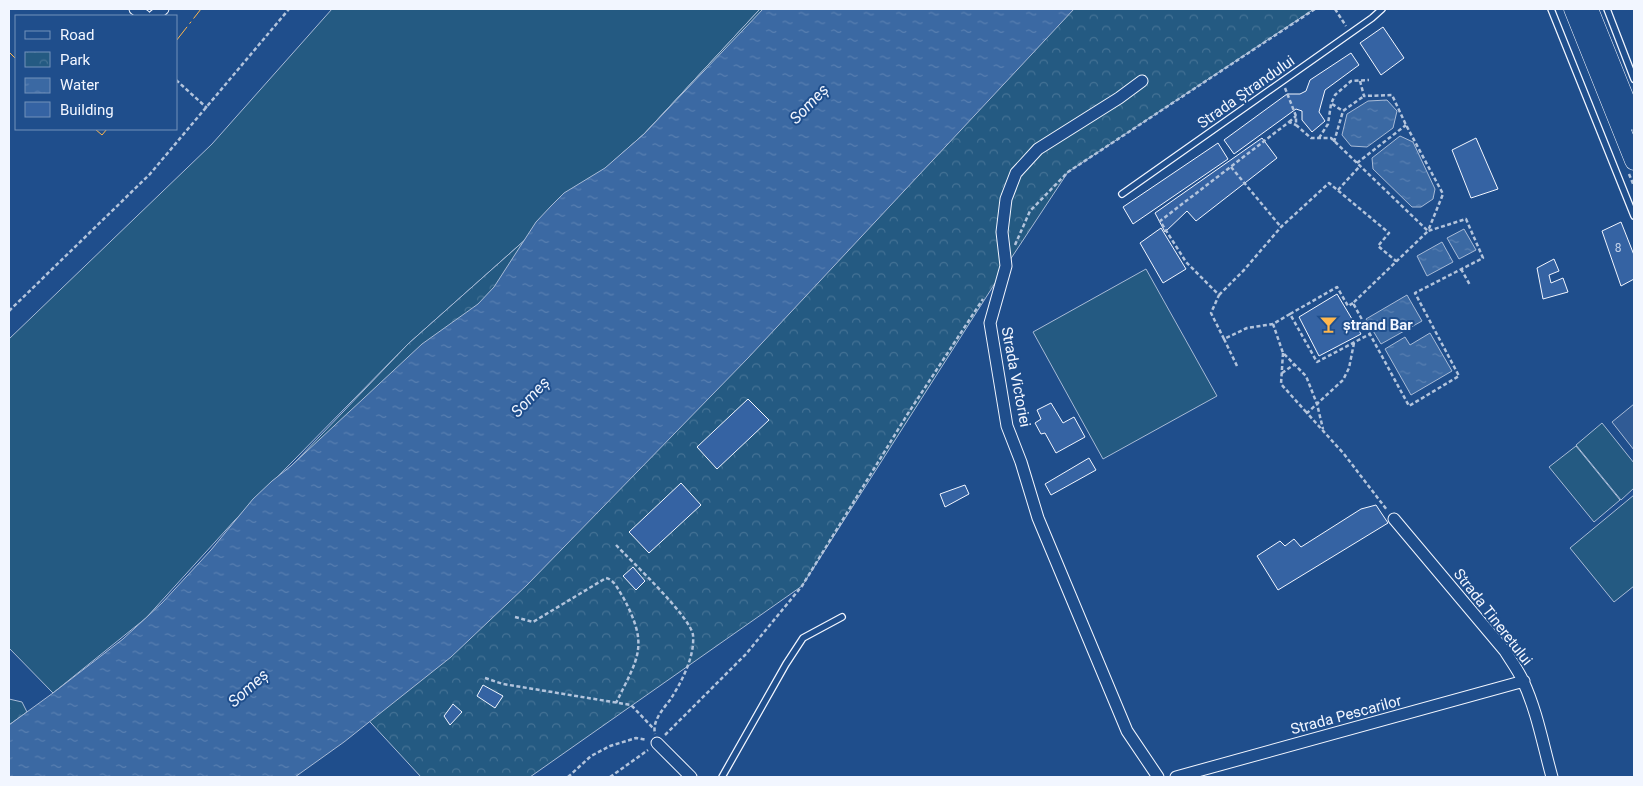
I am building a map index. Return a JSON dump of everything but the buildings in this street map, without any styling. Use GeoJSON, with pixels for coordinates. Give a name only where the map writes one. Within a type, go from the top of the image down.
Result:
{"type":"FeatureCollection","features":[{"type":"Feature","properties":{"kind":"main road"},"geometry":{"type":"LineString","coordinates":[[1573,9],[1598,49],[1634,122]]}},
{"type":"Feature","properties":{"kind":"main road"},"geometry":{"type":"LineString","coordinates":[[1589,9],[1598,49],[1634,161]]}},
{"type":"Feature","properties":{"kind":"street","name":"Strada Victoriei"},"geometry":{"type":"LineString","coordinates":[[1142,81],[1119,98],[1038,149],[1016,173],[1006,199],[1002,232],[1006,266],[990,323],[1008,426],[1038,518],[1127,731],[1158,777]]}},
{"type":"Feature","properties":{"kind":"street","name":"Strada Tineretului"},"geometry":{"type":"LineString","coordinates":[[1394,519],[1505,651],[1524,682],[1552,777]]}},
{"type":"Feature","properties":{"kind":"street","name":"Strada Pescarilor"},"geometry":{"type":"LineString","coordinates":[[1176,777],[1524,682]]}},
{"type":"Feature","properties":{"kind":"street"},"geometry":{"type":"LineString","coordinates":[[657,743],[691,777]]}},
{"type":"Feature","properties":{"kind":"lane","name":"Strada Ștrandului"},"geometry":{"type":"LineString","coordinates":[[1122,194],[1283,82],[1382,9]]}},
{"type":"Feature","properties":{"kind":"lane"},"geometry":{"type":"LineString","coordinates":[[1551,9],[1634,216]]}},
{"type":"Feature","properties":{"kind":"lane"},"geometry":{"type":"LineString","coordinates":[[1607,9],[1634,79]]}},
{"type":"Feature","properties":{"kind":"lane"},"geometry":{"type":"LineString","coordinates":[[722,777],[802,638],[842,617]]}},
{"type":"Feature","properties":{"kind":"path"},"geometry":{"type":"LineString","coordinates":[[9,311],[150,174],[289,9]]}},
{"type":"Feature","properties":{"kind":"path"},"geometry":{"type":"LineString","coordinates":[[1006,266],[1030,211],[1068,172],[1315,9]]}},
{"type":"Feature","properties":{"kind":"path"},"geometry":{"type":"LineString","coordinates":[[1335,9],[1351,33]]}},
{"type":"Feature","properties":{"kind":"path"},"geometry":{"type":"LineString","coordinates":[[1319,138],[1328,124],[1331,104],[1335,95],[1351,82],[1370,80]]}},
{"type":"Feature","properties":{"kind":"path"},"geometry":{"type":"LineString","coordinates":[[1360,81],[1364,96]]}},
{"type":"Feature","properties":{"kind":"path"},"geometry":{"type":"LineString","coordinates":[[178,82],[206,108]]}},
{"type":"Feature","properties":{"kind":"path"},"geometry":{"type":"LineString","coordinates":[[1283,82],[1296,116],[1296,125]]}},
{"type":"Feature","properties":{"kind":"path"},"geometry":{"type":"LineString","coordinates":[[1224,339],[1248,328],[1273,324],[1338,287],[1348,306],[1428,231],[1443,194],[1392,95],[1364,96],[1343,111],[1334,142]]}},
{"type":"Feature","properties":{"kind":"path"},"geometry":{"type":"LineString","coordinates":[[1331,104],[1343,111]]}},
{"type":"Feature","properties":{"kind":"path"},"geometry":{"type":"LineString","coordinates":[[1218,295],[1186,262],[1160,221],[1296,116]]}},
{"type":"Feature","properties":{"kind":"path"},"geometry":{"type":"LineString","coordinates":[[1288,122],[1296,125],[1311,138],[1331,138],[1428,231]]}},
{"type":"Feature","properties":{"kind":"path"},"geometry":{"type":"LineString","coordinates":[[1338,190],[1359,165],[1406,125]]}},
{"type":"Feature","properties":{"kind":"path"},"geometry":{"type":"LineString","coordinates":[[1231,167],[1281,227]]}},
{"type":"Feature","properties":{"kind":"path"},"geometry":{"type":"LineString","coordinates":[[1237,366],[1211,313],[1218,295],[1244,270],[1281,227],[1329,183],[1389,233],[1378,246],[1396,261]]}},
{"type":"Feature","properties":{"kind":"path"},"geometry":{"type":"LineString","coordinates":[[1352,303],[1409,406],[1459,376],[1415,293],[1483,258],[1466,219],[1428,231]]}},
{"type":"Feature","properties":{"kind":"path"},"geometry":{"type":"LineString","coordinates":[[1462,269],[1470,285]]}},
{"type":"Feature","properties":{"kind":"path"},"geometry":{"type":"LineString","coordinates":[[610,777],[657,743],[746,654],[802,586],[907,415],[984,299]]}},
{"type":"Feature","properties":{"kind":"path"},"geometry":{"type":"LineString","coordinates":[[1290,314],[1318,362],[1370,334]]}},
{"type":"Feature","properties":{"kind":"path"},"geometry":{"type":"LineString","coordinates":[[1273,324],[1283,353],[1281,384],[1344,454],[1394,519]]}},
{"type":"Feature","properties":{"kind":"path"},"geometry":{"type":"LineString","coordinates":[[1307,413],[1343,380],[1349,368],[1354,343]]}},
{"type":"Feature","properties":{"kind":"path"},"geometry":{"type":"LineString","coordinates":[[1283,353],[1306,376],[1317,404],[1323,431]]}},
{"type":"Feature","properties":{"kind":"path"},"geometry":{"type":"LineString","coordinates":[[1282,373],[1294,364]]}},
{"type":"Feature","properties":{"kind":"path"},"geometry":{"type":"LineString","coordinates":[[616,545],[678,611],[688,624],[693,635],[692,650],[682,681],[658,715],[654,728],[657,743]]}},
{"type":"Feature","properties":{"kind":"path"},"geometry":{"type":"LineString","coordinates":[[515,617],[533,622],[606,578],[610,579],[616,585],[630,612],[638,634],[639,650],[616,703]]}},
{"type":"Feature","properties":{"kind":"path"},"geometry":{"type":"LineString","coordinates":[[485,678],[503,684],[631,705],[654,728]]}},
{"type":"Feature","properties":{"kind":"path"},"geometry":{"type":"LineString","coordinates":[[568,777],[591,756],[610,746],[636,738],[657,743]]}},
{"type":"Feature","properties":{"kind":"green space"},"geometry":{"type":"Polygon","coordinates":[[[332,9],[760,9],[644,134],[408,344],[235,520],[146,618],[53,693],[9,648],[9,339],[212,144],[332,9]]]}},
{"type":"Feature","properties":{"kind":"green space"},"geometry":{"type":"Polygon","coordinates":[[[760,9],[1314,9],[1068,172],[802,586],[530,777],[421,777],[211,550],[408,344],[644,134],[760,9]]]}},
{"type":"Feature","properties":{"kind":"green space"},"geometry":{"type":"Polygon","coordinates":[[[1146,269],[1217,396],[1103,459],[1033,332],[1146,269]]]}},
{"type":"Feature","properties":{"kind":"green space"},"geometry":{"type":"Polygon","coordinates":[[[1602,423],[1634,463],[1634,488],[1621,500],[1576,445],[1602,423]]]}},
{"type":"Feature","properties":{"kind":"green space"},"geometry":{"type":"Polygon","coordinates":[[[1576,446],[1620,500],[1594,522],[1549,467],[1576,446]]]}},
{"type":"Feature","properties":{"kind":"green space"},"geometry":{"type":"Polygon","coordinates":[[[1634,495],[1634,586],[1614,602],[1570,548],[1634,495]]]}},
{"type":"Feature","properties":{"kind":"green space"},"geometry":{"type":"Polygon","coordinates":[[[9,699],[22,702],[27,712],[9,725],[9,699]]]}},
{"type":"Feature","properties":{"kind":"shaded area"},"geometry":{"type":"Polygon","coordinates":[[[1634,404],[1634,450],[1612,422],[1634,404]]]}},
{"type":"Feature","properties":{"kind":"water","name":"Someș"},"geometry":{"type":"Polygon","coordinates":[[[763,9],[1074,9],[748,358],[527,585],[451,657],[344,742],[295,777],[9,777],[9,725],[123,639],[162,603],[211,550],[253,499],[272,481],[291,466],[422,344],[478,304],[494,287],[536,222],[551,206],[564,193],[605,168],[644,134],[763,9]]]}},
{"type":"Feature","properties":{"kind":"water"},"geometry":{"type":"Polygon","coordinates":[[[1387,100],[1397,111],[1393,128],[1367,147],[1351,146],[1342,135],[1347,114],[1368,101],[1387,100]]]}},
{"type":"Feature","properties":{"kind":"water"},"geometry":{"type":"Polygon","coordinates":[[[1400,136],[1413,142],[1435,189],[1433,199],[1421,207],[1412,207],[1373,169],[1372,158],[1400,136]]]}},
{"type":"Feature","properties":{"kind":"water"},"geometry":{"type":"Polygon","coordinates":[[[1464,229],[1476,250],[1459,259],[1447,238],[1464,229]]]}},
{"type":"Feature","properties":{"kind":"water"},"geometry":{"type":"Polygon","coordinates":[[[1442,242],[1453,262],[1427,276],[1417,256],[1442,242]]]}},
{"type":"Feature","properties":{"kind":"water"},"geometry":{"type":"Polygon","coordinates":[[[1407,295],[1422,321],[1381,344],[1366,319],[1407,295]]]}},
{"type":"Feature","properties":{"kind":"water"},"geometry":{"type":"Polygon","coordinates":[[[1430,333],[1452,371],[1411,395],[1385,349],[1405,337],[1410,345],[1430,333]]]}},
{"type":"Feature","properties":{"kind":"power"},"geometry":{"type":"LineString","coordinates":[[178,38],[201,9]]}},
{"type":"Feature","properties":{"kind":"power"},"geometry":{"type":"LineString","coordinates":[[9,52],[15,58]]}},
{"type":"Feature","properties":{"kind":"power"},"geometry":{"type":"LineString","coordinates":[[96,130],[102,135],[106,130]]}},
{"type":"Feature","properties":{"kind":"place","name":"ștrand Bar"},"geometry":{"type":"Point","coordinates":[1329,325]}}]}
